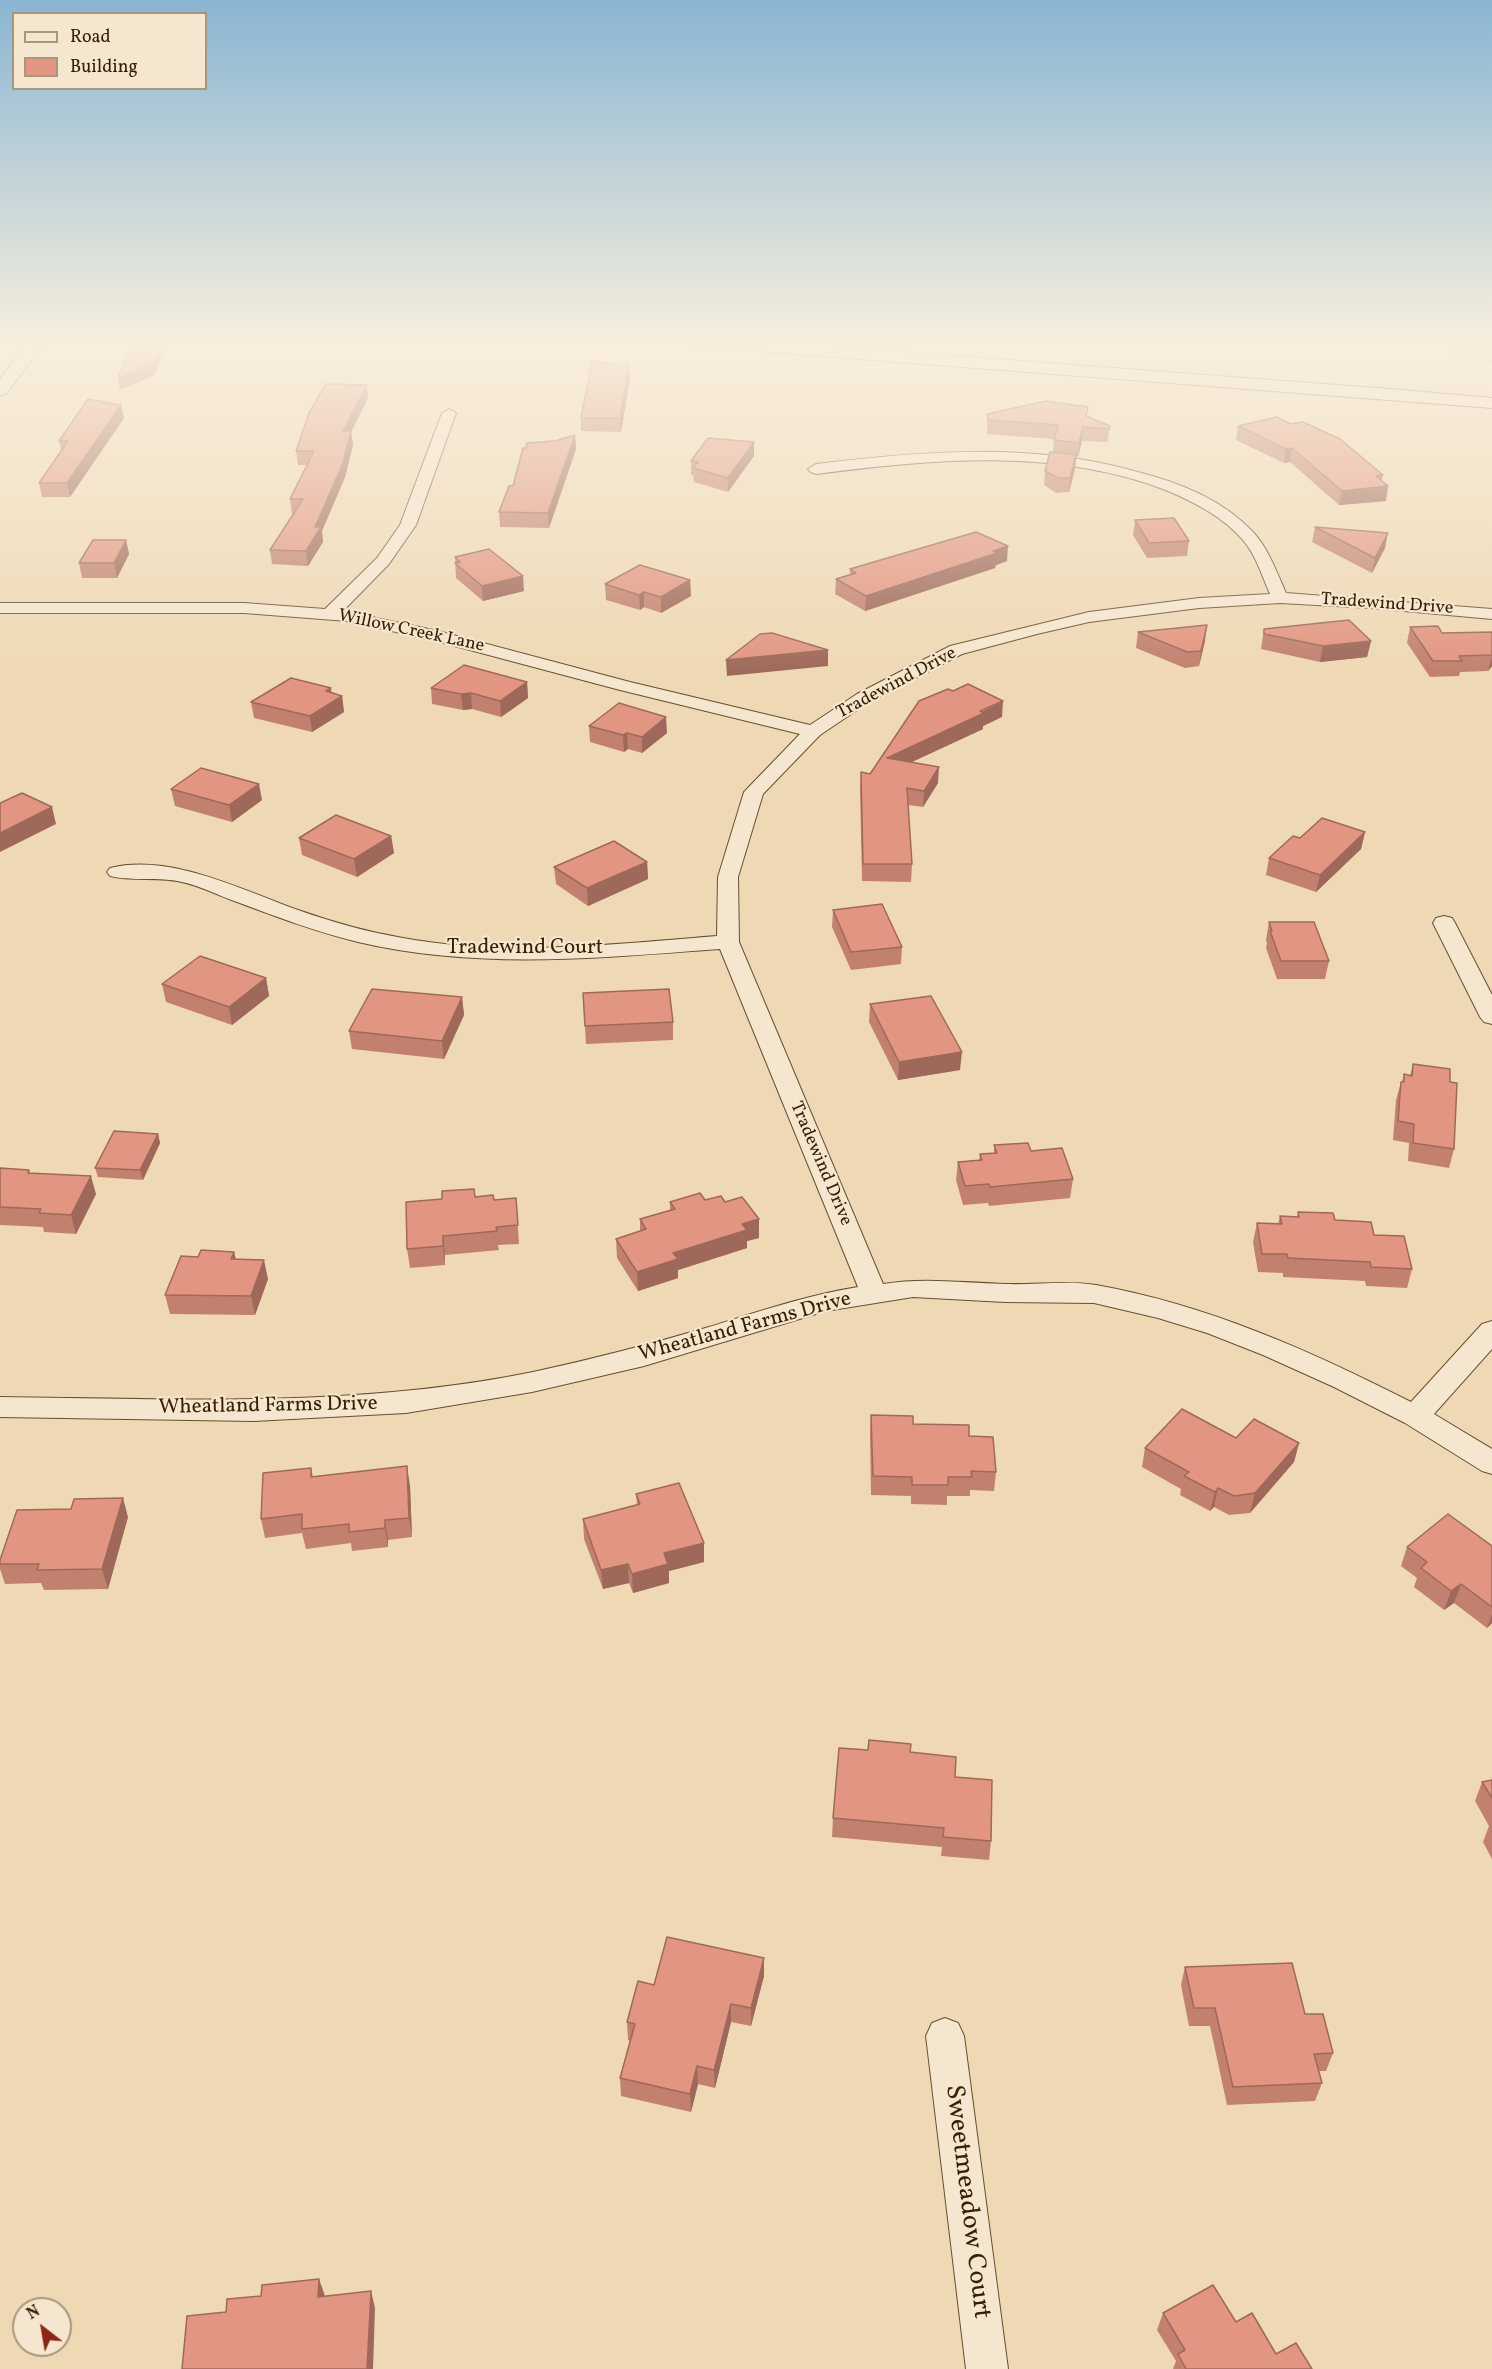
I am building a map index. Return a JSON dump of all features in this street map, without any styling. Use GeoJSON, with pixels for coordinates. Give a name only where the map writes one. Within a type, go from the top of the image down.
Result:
{"type":"FeatureCollection","features":[{"type":"Feature","properties":{"kind":"street"},"geometry":{"type":"LineString","coordinates":[[330,614],[383,561],[408,525],[435,452]]}},
{"type":"Feature","properties":{"kind":"street"},"geometry":{"type":"LineString","coordinates":[[816,469],[886,460],[963,454],[1060,461],[1134,475],[1189,496],[1235,524],[1248,537],[1260,555],[1280,598]]}},
{"type":"Feature","properties":{"kind":"street","name":"Tradewind Drive"},"geometry":{"type":"LineString","coordinates":[[874,1294],[728,942],[728,877],[754,792],[813,731],[862,698],[956,650],[1089,617],[1199,603],[1280,598],[1371,603],[1492,614]]}},
{"type":"Feature","properties":{"kind":"street","name":"Willow Creek Lane"},"geometry":{"type":"LineString","coordinates":[[0,608],[232,608],[330,614],[395,625],[626,686],[813,731]]}},
{"type":"Feature","properties":{"kind":"street","name":"Tradewind Court"},"geometry":{"type":"LineString","coordinates":[[117,872],[157,872],[187,876],[360,936],[438,949],[492,954],[728,942]]}},
{"type":"Feature","properties":{"kind":"street"},"geometry":{"type":"LineString","coordinates":[[1444,923],[1492,1017]]}},
{"type":"Feature","properties":{"kind":"street","name":"Wheatland Farms Drive"},"geometry":{"type":"LineString","coordinates":[[0,1407],[254,1411],[406,1403],[532,1382],[644,1356],[825,1302],[874,1294],[913,1288],[1005,1293],[1094,1294],[1160,1309],[1245,1337],[1344,1380],[1415,1416],[1492,1463]]}},
{"type":"Feature","properties":{"kind":"street"},"geometry":{"type":"LineString","coordinates":[[1415,1416],[1492,1331]]}},
{"type":"Feature","properties":{"kind":"street","name":"Sweetmeadow Court"},"geometry":{"type":"LineString","coordinates":[[945,2036],[987,2369]]}},
{"type":"Feature","properties":{"kind":"building"},"geometry":{"type":"Polygon","coordinates":[[[61,452],[89,452],[67,483],[39,483],[61,452]]]}},
{"type":"Feature","properties":{"kind":"building"},"geometry":{"type":"Polygon","coordinates":[[[314,452],[346,452],[315,527],[321,527],[306,551],[270,550],[303,499],[290,499],[314,452]]]}},
{"type":"Feature","properties":{"kind":"building"},"geometry":{"type":"Polygon","coordinates":[[[522,452],[569,452],[548,513],[499,512],[509,486],[513,486],[522,452]]]}},
{"type":"Feature","properties":{"kind":"building"},"geometry":{"type":"Polygon","coordinates":[[[698,452],[747,452],[728,478],[693,468],[698,462],[691,461],[698,452]]]}},
{"type":"Feature","properties":{"kind":"building"},"geometry":{"type":"Polygon","coordinates":[[[1050,452],[1076,455],[1070,478],[1058,478],[1045,471],[1050,452]]]}},
{"type":"Feature","properties":{"kind":"building"},"geometry":{"type":"Polygon","coordinates":[[[1296,452],[1355,452],[1383,475],[1376,476],[1388,486],[1342,491],[1296,452]]]}},
{"type":"Feature","properties":{"kind":"building"},"geometry":{"type":"Polygon","coordinates":[[[1174,518],[1189,541],[1149,543],[1135,520],[1174,518]]]}},
{"type":"Feature","properties":{"kind":"building"},"geometry":{"type":"Polygon","coordinates":[[[1315,527],[1388,533],[1375,558],[1315,527]]]}},
{"type":"Feature","properties":{"kind":"building"},"geometry":{"type":"Polygon","coordinates":[[[976,532],[1008,546],[993,551],[997,553],[866,596],[836,579],[856,573],[850,569],[976,532]]]}},
{"type":"Feature","properties":{"kind":"building"},"geometry":{"type":"Polygon","coordinates":[[[93,540],[126,540],[114,563],[79,563],[93,540]]]}},
{"type":"Feature","properties":{"kind":"building"},"geometry":{"type":"Polygon","coordinates":[[[489,549],[523,576],[482,586],[455,563],[460,562],[455,557],[489,549]]]}},
{"type":"Feature","properties":{"kind":"building"},"geometry":{"type":"Polygon","coordinates":[[[640,565],[690,580],[661,597],[644,592],[639,595],[605,584],[640,565]]]}},
{"type":"Feature","properties":{"kind":"building"},"geometry":{"type":"Polygon","coordinates":[[[1349,620],[1371,641],[1323,646],[1264,634],[1264,629],[1349,620]]]}},
{"type":"Feature","properties":{"kind":"building"},"geometry":{"type":"Polygon","coordinates":[[[1207,625],[1201,651],[1187,652],[1138,632],[1207,625]]]}},
{"type":"Feature","properties":{"kind":"building"},"geometry":{"type":"Polygon","coordinates":[[[1438,626],[1442,633],[1492,632],[1492,655],[1459,656],[1462,661],[1433,661],[1410,627],[1438,626]]]}},
{"type":"Feature","properties":{"kind":"building"},"geometry":{"type":"Polygon","coordinates":[[[772,633],[828,650],[726,660],[760,634],[772,633]]]}},
{"type":"Feature","properties":{"kind":"building"},"geometry":{"type":"Polygon","coordinates":[[[464,665],[527,682],[500,701],[471,693],[461,694],[431,688],[464,665]]]}},
{"type":"Feature","properties":{"kind":"building"},"geometry":{"type":"Polygon","coordinates":[[[291,678],[331,688],[326,691],[342,696],[310,716],[251,702],[291,678]]]}},
{"type":"Feature","properties":{"kind":"building"},"geometry":{"type":"Polygon","coordinates":[[[968,684],[1003,701],[980,711],[984,713],[887,758],[939,767],[924,791],[907,788],[912,864],[863,864],[861,772],[870,774],[919,701],[948,689],[953,691],[968,684]]]}},
{"type":"Feature","properties":{"kind":"building"},"geometry":{"type":"Polygon","coordinates":[[[619,703],[666,717],[642,737],[627,733],[623,735],[589,726],[619,703]]]}},
{"type":"Feature","properties":{"kind":"building"},"geometry":{"type":"Polygon","coordinates":[[[201,768],[259,784],[229,805],[171,789],[201,768]]]}},
{"type":"Feature","properties":{"kind":"building"},"geometry":{"type":"Polygon","coordinates":[[[22,793],[52,807],[0,833],[0,803],[22,793]]]}},
{"type":"Feature","properties":{"kind":"building"},"geometry":{"type":"Polygon","coordinates":[[[336,815],[391,836],[354,859],[299,838],[336,815]]]}},
{"type":"Feature","properties":{"kind":"building"},"geometry":{"type":"Polygon","coordinates":[[[1322,818],[1365,832],[1320,875],[1269,858],[1293,836],[1300,838],[1322,818]]]}},
{"type":"Feature","properties":{"kind":"building"},"geometry":{"type":"Polygon","coordinates":[[[614,841],[647,862],[587,888],[554,867],[614,841]]]}},
{"type":"Feature","properties":{"kind":"building"},"geometry":{"type":"Polygon","coordinates":[[[882,904],[902,947],[851,952],[833,910],[882,904]]]}},
{"type":"Feature","properties":{"kind":"building"},"geometry":{"type":"Polygon","coordinates":[[[1269,922],[1314,922],[1329,961],[1281,961],[1269,922]]]}},
{"type":"Feature","properties":{"kind":"building"},"geometry":{"type":"Polygon","coordinates":[[[200,956],[266,978],[229,1007],[162,984],[200,956]]]}},
{"type":"Feature","properties":{"kind":"building"},"geometry":{"type":"Polygon","coordinates":[[[372,989],[462,997],[442,1041],[349,1031],[372,989]]]}},
{"type":"Feature","properties":{"kind":"building"},"geometry":{"type":"Polygon","coordinates":[[[669,989],[673,1022],[585,1026],[583,993],[669,989]]]}},
{"type":"Feature","properties":{"kind":"building"},"geometry":{"type":"Polygon","coordinates":[[[931,996],[962,1052],[899,1062],[870,1004],[931,996]]]}},
{"type":"Feature","properties":{"kind":"building"},"geometry":{"type":"Polygon","coordinates":[[[1413,1064],[1450,1069],[1450,1082],[1457,1083],[1454,1149],[1413,1143],[1414,1124],[1398,1121],[1401,1082],[1404,1082],[1404,1074],[1412,1076],[1413,1064]]]}},
{"type":"Feature","properties":{"kind":"building"},"geometry":{"type":"Polygon","coordinates":[[[114,1131],[158,1134],[140,1170],[95,1168],[114,1131]]]}},
{"type":"Feature","properties":{"kind":"building"},"geometry":{"type":"Polygon","coordinates":[[[1028,1143],[1031,1151],[1062,1148],[1073,1179],[990,1187],[989,1184],[965,1186],[958,1162],[982,1160],[980,1154],[997,1153],[994,1145],[1028,1143]]]}},
{"type":"Feature","properties":{"kind":"building"},"geometry":{"type":"Polygon","coordinates":[[[0,1168],[29,1170],[28,1173],[91,1176],[71,1215],[39,1213],[41,1209],[0,1207],[0,1168]]]}},
{"type":"Feature","properties":{"kind":"building"},"geometry":{"type":"Polygon","coordinates":[[[474,1189],[475,1197],[493,1195],[494,1200],[516,1198],[518,1225],[496,1227],[497,1231],[443,1236],[443,1246],[407,1249],[406,1202],[442,1199],[442,1191],[474,1189]]]}},
{"type":"Feature","properties":{"kind":"building"},"geometry":{"type":"Polygon","coordinates":[[[700,1193],[705,1200],[721,1196],[725,1202],[742,1197],[759,1219],[742,1224],[747,1230],[673,1253],[678,1259],[637,1272],[616,1239],[646,1229],[640,1219],[675,1209],[670,1202],[700,1193]]]}},
{"type":"Feature","properties":{"kind":"building"},"geometry":{"type":"Polygon","coordinates":[[[1298,1212],[1333,1213],[1335,1220],[1371,1222],[1374,1235],[1404,1236],[1412,1269],[1371,1267],[1370,1262],[1288,1258],[1287,1254],[1262,1254],[1257,1223],[1282,1224],[1280,1216],[1299,1217],[1298,1212]]]}},
{"type":"Feature","properties":{"kind":"building"},"geometry":{"type":"Polygon","coordinates":[[[201,1250],[234,1252],[231,1259],[264,1260],[251,1296],[165,1295],[181,1256],[198,1257],[201,1250]]]}},
{"type":"Feature","properties":{"kind":"building"},"geometry":{"type":"Polygon","coordinates":[[[1182,1409],[1236,1438],[1254,1419],[1299,1443],[1255,1493],[1234,1496],[1218,1488],[1215,1492],[1184,1476],[1189,1472],[1145,1448],[1182,1409]]]}},
{"type":"Feature","properties":{"kind":"building"},"geometry":{"type":"Polygon","coordinates":[[[871,1415],[913,1416],[913,1424],[969,1425],[969,1436],[993,1437],[996,1472],[971,1471],[972,1477],[948,1477],[948,1485],[912,1485],[912,1477],[873,1476],[871,1415]]]}},
{"type":"Feature","properties":{"kind":"building"},"geometry":{"type":"Polygon","coordinates":[[[407,1466],[409,1518],[385,1520],[385,1528],[349,1532],[349,1524],[302,1529],[302,1514],[261,1519],[263,1473],[311,1468],[311,1477],[407,1466]]]}},
{"type":"Feature","properties":{"kind":"building"},"geometry":{"type":"Polygon","coordinates":[[[679,1483],[704,1543],[664,1553],[668,1564],[632,1574],[628,1564],[601,1570],[583,1519],[640,1504],[636,1494],[679,1483]]]}},
{"type":"Feature","properties":{"kind":"building"},"geometry":{"type":"Polygon","coordinates":[[[123,1498],[102,1569],[37,1570],[39,1564],[0,1564],[17,1510],[71,1509],[74,1499],[123,1498]]]}},
{"type":"Feature","properties":{"kind":"building"},"geometry":{"type":"Polygon","coordinates":[[[1448,1514],[1492,1546],[1492,1607],[1461,1584],[1451,1591],[1421,1568],[1427,1562],[1407,1547],[1448,1514]]]}},
{"type":"Feature","properties":{"kind":"building"},"geometry":{"type":"Polygon","coordinates":[[[869,1740],[911,1744],[910,1752],[956,1757],[955,1777],[992,1780],[991,1841],[943,1837],[944,1828],[833,1818],[839,1748],[868,1750],[869,1740]]]}},
{"type":"Feature","properties":{"kind":"building"},"geometry":{"type":"Polygon","coordinates":[[[1492,1780],[1492,1798],[1482,1782],[1492,1780]]]}},
{"type":"Feature","properties":{"kind":"building"},"geometry":{"type":"Polygon","coordinates":[[[667,1937],[764,1958],[751,2008],[731,2004],[714,2070],[697,2066],[690,2094],[620,2078],[635,2024],[627,2022],[638,1981],[654,1985],[667,1937]]]}},
{"type":"Feature","properties":{"kind":"building"},"geometry":{"type":"Polygon","coordinates":[[[1292,1963],[1305,2014],[1323,2014],[1333,2053],[1314,2054],[1322,2083],[1233,2087],[1215,2008],[1194,2008],[1185,1967],[1292,1963]]]}},
{"type":"Feature","properties":{"kind":"building"},"geometry":{"type":"Polygon","coordinates":[[[319,2279],[318,2297],[371,2291],[367,2369],[182,2369],[187,2316],[226,2312],[227,2299],[261,2296],[262,2285],[319,2279]]]}},
{"type":"Feature","properties":{"kind":"building"},"geometry":{"type":"Polygon","coordinates":[[[1213,2285],[1236,2322],[1252,2313],[1276,2354],[1296,2343],[1312,2369],[1186,2369],[1178,2354],[1185,2350],[1163,2313],[1213,2285]]]}}]}
